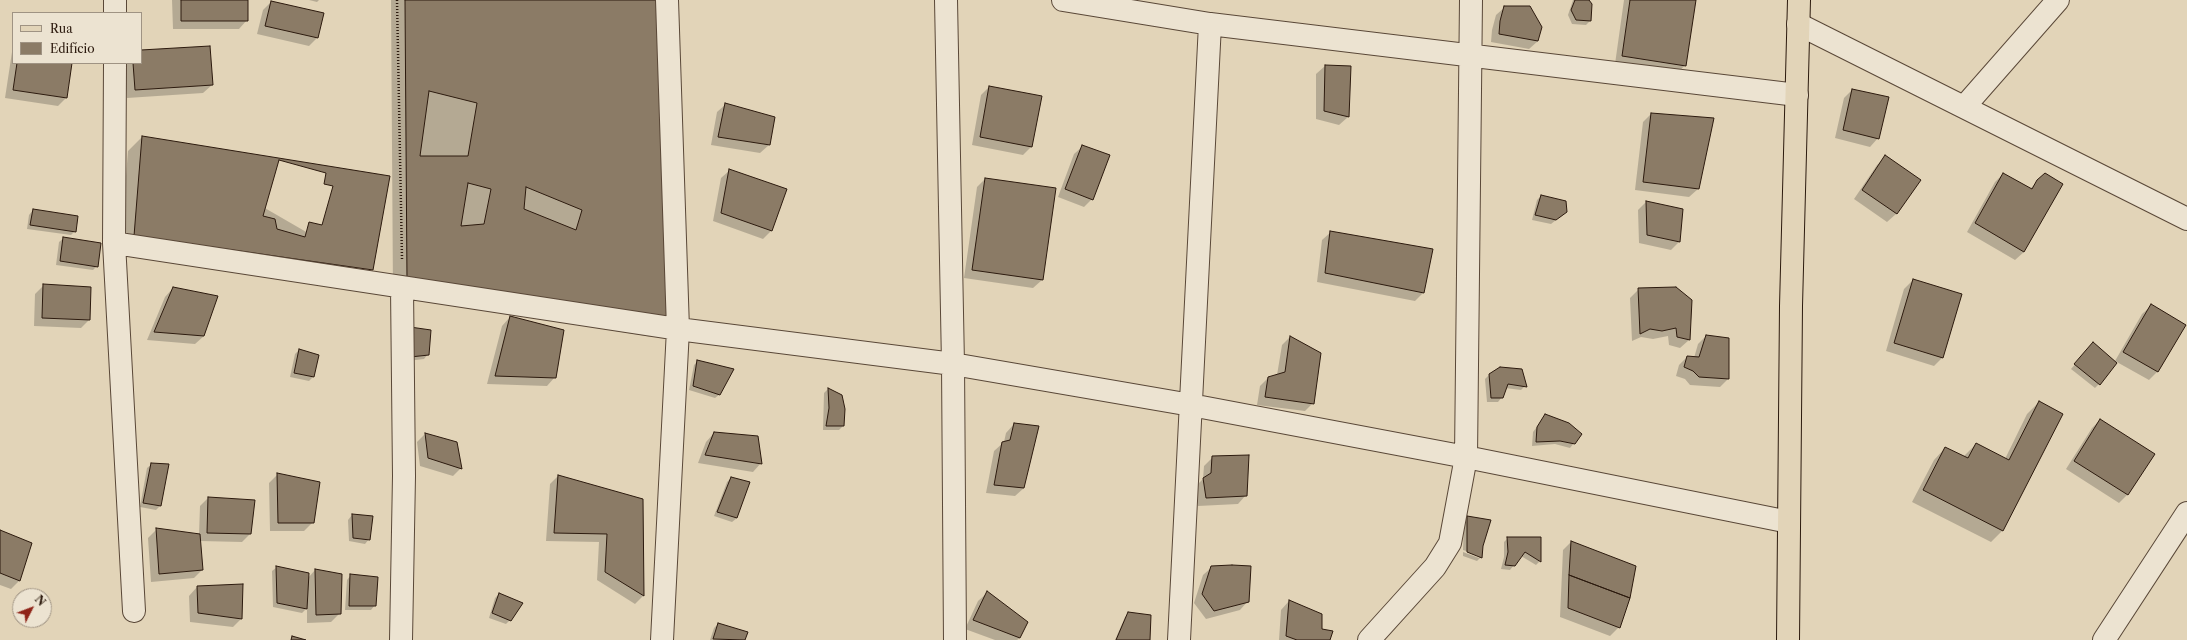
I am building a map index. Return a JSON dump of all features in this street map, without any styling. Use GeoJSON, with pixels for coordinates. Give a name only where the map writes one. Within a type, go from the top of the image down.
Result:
{"type":"FeatureCollection","features":[{"type":"Feature","properties":{"kind":"main road"},"geometry":{"type":"LineString","coordinates":[[1788,640],[1791,306],[1799,0]]}},
{"type":"Feature","properties":{"kind":"street"},"geometry":{"type":"LineString","coordinates":[[115,0],[115,12]]}},
{"type":"Feature","properties":{"kind":"street"},"geometry":{"type":"LineString","coordinates":[[662,640],[678,329],[667,0]]}},
{"type":"Feature","properties":{"kind":"street"},"geometry":{"type":"LineString","coordinates":[[946,0],[954,364],[954,640]]}},
{"type":"Feature","properties":{"kind":"street"},"geometry":{"type":"LineString","coordinates":[[1063,0],[1179,9],[1210,24],[1797,96]]}},
{"type":"Feature","properties":{"kind":"street"},"geometry":{"type":"LineString","coordinates":[[1369,640],[1435,567],[1450,543],[1466,457],[1471,0]]}},
{"type":"Feature","properties":{"kind":"street"},"geometry":{"type":"LineString","coordinates":[[1964,106],[2058,0]]}},
{"type":"Feature","properties":{"kind":"street"},"geometry":{"type":"LineString","coordinates":[[1179,640],[1210,24]]}},
{"type":"Feature","properties":{"kind":"street"},"geometry":{"type":"LineString","coordinates":[[1798,24],[2187,219]]}},
{"type":"Feature","properties":{"kind":"street"},"geometry":{"type":"LineString","coordinates":[[115,64],[114,243],[134,611]]}},
{"type":"Feature","properties":{"kind":"street"},"geometry":{"type":"LineString","coordinates":[[114,243],[678,329],[954,364],[1191,405],[1466,457],[1789,522]]}},
{"type":"Feature","properties":{"kind":"street"},"geometry":{"type":"LineString","coordinates":[[401,640],[404,476],[402,288]]}},
{"type":"Feature","properties":{"kind":"street"},"geometry":{"type":"LineString","coordinates":[[2104,640],[2187,513]]}},
{"type":"Feature","properties":{"kind":"path"},"geometry":{"type":"LineString","coordinates":[[397,0],[402,288]]}},
{"type":"Feature","properties":{"kind":"building"},"geometry":{"type":"Polygon","coordinates":[[[181,0],[248,0],[248,21],[181,21],[181,0]]]}},
{"type":"Feature","properties":{"kind":"building"},"geometry":{"type":"Polygon","coordinates":[[[405,0],[658,0],[668,323],[407,281],[405,0]]]}},
{"type":"Feature","properties":{"kind":"building"},"geometry":{"type":"Polygon","coordinates":[[[1575,0],[1589,0],[1592,4],[1591,21],[1576,20],[1571,10],[1575,0]]]}},
{"type":"Feature","properties":{"kind":"building"},"geometry":{"type":"Polygon","coordinates":[[[1630,0],[1696,0],[1686,66],[1622,56],[1630,0]]]}},
{"type":"Feature","properties":{"kind":"building"},"geometry":{"type":"Polygon","coordinates":[[[271,1],[324,13],[318,38],[265,26],[271,1]]]}},
{"type":"Feature","properties":{"kind":"building"},"geometry":{"type":"Polygon","coordinates":[[[1504,6],[1530,6],[1542,27],[1538,41],[1499,34],[1500,21],[1504,6]]]}},
{"type":"Feature","properties":{"kind":"building"},"geometry":{"type":"Polygon","coordinates":[[[210,46],[213,85],[135,90],[133,64],[142,64],[142,50],[210,46]]]}},
{"type":"Feature","properties":{"kind":"building"},"geometry":{"type":"Polygon","coordinates":[[[17,64],[72,64],[67,98],[13,90],[17,64]]]}},
{"type":"Feature","properties":{"kind":"building"},"geometry":{"type":"Polygon","coordinates":[[[1325,65],[1351,66],[1349,117],[1324,111],[1325,65]]]}},
{"type":"Feature","properties":{"kind":"building"},"geometry":{"type":"Polygon","coordinates":[[[989,86],[1042,96],[1032,147],[980,137],[989,86]]]}},
{"type":"Feature","properties":{"kind":"building"},"geometry":{"type":"Polygon","coordinates":[[[1852,89],[1889,97],[1879,139],[1843,130],[1852,89]]]}},
{"type":"Feature","properties":{"kind":"building"},"geometry":{"type":"Polygon","coordinates":[[[429,91],[477,103],[468,156],[420,156],[429,91]]]}},
{"type":"Feature","properties":{"kind":"building"},"geometry":{"type":"Polygon","coordinates":[[[725,103],[775,117],[770,145],[718,137],[725,103]]]}},
{"type":"Feature","properties":{"kind":"building"},"geometry":{"type":"Polygon","coordinates":[[[1651,113],[1714,118],[1699,189],[1643,182],[1651,113]]]}},
{"type":"Feature","properties":{"kind":"building"},"geometry":{"type":"Polygon","coordinates":[[[142,136],[390,176],[373,270],[134,236],[142,136]]]}},
{"type":"Feature","properties":{"kind":"building"},"geometry":{"type":"Polygon","coordinates":[[[1082,145],[1110,155],[1093,200],[1065,189],[1082,145]]]}},
{"type":"Feature","properties":{"kind":"building"},"geometry":{"type":"Polygon","coordinates":[[[1885,155],[1921,180],[1897,214],[1862,190],[1885,155]]]}},
{"type":"Feature","properties":{"kind":"building"},"geometry":{"type":"Polygon","coordinates":[[[279,160],[326,173],[324,184],[333,186],[322,225],[309,222],[305,237],[277,229],[275,219],[263,216],[279,160]]]}},
{"type":"Feature","properties":{"kind":"building"},"geometry":{"type":"Polygon","coordinates":[[[729,169],[787,189],[772,231],[721,213],[729,169]]]}},
{"type":"Feature","properties":{"kind":"building"},"geometry":{"type":"Polygon","coordinates":[[[2003,173],[2032,189],[2037,180],[2045,173],[2063,184],[2024,252],[1975,223],[2003,173]]]}},
{"type":"Feature","properties":{"kind":"building"},"geometry":{"type":"Polygon","coordinates":[[[985,178],[1056,188],[1043,280],[972,270],[985,178]]]}},
{"type":"Feature","properties":{"kind":"building"},"geometry":{"type":"Polygon","coordinates":[[[468,183],[491,189],[484,224],[461,226],[468,183]]]}},
{"type":"Feature","properties":{"kind":"building"},"geometry":{"type":"Polygon","coordinates":[[[526,187],[582,210],[576,230],[524,209],[526,187]]]}},
{"type":"Feature","properties":{"kind":"building"},"geometry":{"type":"Polygon","coordinates":[[[1541,195],[1566,201],[1567,212],[1556,220],[1535,215],[1541,195]]]}},
{"type":"Feature","properties":{"kind":"building"},"geometry":{"type":"Polygon","coordinates":[[[1646,201],[1683,209],[1680,242],[1647,235],[1646,201]]]}},
{"type":"Feature","properties":{"kind":"building"},"geometry":{"type":"Polygon","coordinates":[[[33,209],[78,216],[76,232],[30,225],[33,209]]]}},
{"type":"Feature","properties":{"kind":"building"},"geometry":{"type":"Polygon","coordinates":[[[1330,231],[1433,249],[1424,293],[1325,273],[1330,231]]]}},
{"type":"Feature","properties":{"kind":"building"},"geometry":{"type":"Polygon","coordinates":[[[63,237],[101,243],[98,267],[60,261],[63,237]]]}},
{"type":"Feature","properties":{"kind":"building"},"geometry":{"type":"Polygon","coordinates":[[[1913,279],[1962,294],[1943,358],[1894,343],[1913,279]]]}},
{"type":"Feature","properties":{"kind":"building"},"geometry":{"type":"Polygon","coordinates":[[[43,284],[91,287],[90,320],[42,318],[43,284]]]}},
{"type":"Feature","properties":{"kind":"building"},"geometry":{"type":"Polygon","coordinates":[[[173,287],[218,296],[204,336],[154,332],[173,287]]]}},
{"type":"Feature","properties":{"kind":"building"},"geometry":{"type":"Polygon","coordinates":[[[1676,287],[1692,300],[1690,340],[1677,337],[1676,328],[1662,331],[1650,329],[1640,334],[1638,288],[1676,287]]]}},
{"type":"Feature","properties":{"kind":"building"},"geometry":{"type":"Polygon","coordinates":[[[2151,304],[2186,325],[2158,372],[2123,352],[2151,304]]]}},
{"type":"Feature","properties":{"kind":"building"},"geometry":{"type":"Polygon","coordinates":[[[510,316],[564,330],[556,378],[495,376],[510,316]]]}},
{"type":"Feature","properties":{"kind":"building"},"geometry":{"type":"Polygon","coordinates":[[[410,327],[431,330],[429,355],[410,357],[410,327]]]}},
{"type":"Feature","properties":{"kind":"building"},"geometry":{"type":"Polygon","coordinates":[[[1706,335],[1729,338],[1729,379],[1699,377],[1693,371],[1684,367],[1687,356],[1699,357],[1706,335]]]}},
{"type":"Feature","properties":{"kind":"building"},"geometry":{"type":"Polygon","coordinates":[[[1290,336],[1321,353],[1314,404],[1265,397],[1268,377],[1285,372],[1290,336]]]}},
{"type":"Feature","properties":{"kind":"building"},"geometry":{"type":"Polygon","coordinates":[[[2093,342],[2117,363],[2100,385],[2074,364],[2093,342]]]}},
{"type":"Feature","properties":{"kind":"building"},"geometry":{"type":"Polygon","coordinates":[[[299,349],[319,355],[314,377],[294,373],[299,349]]]}},
{"type":"Feature","properties":{"kind":"building"},"geometry":{"type":"Polygon","coordinates":[[[697,360],[734,369],[720,395],[693,386],[697,360]]]}},
{"type":"Feature","properties":{"kind":"building"},"geometry":{"type":"Polygon","coordinates":[[[1500,367],[1522,369],[1527,387],[1508,384],[1503,398],[1491,398],[1489,374],[1500,367]]]}},
{"type":"Feature","properties":{"kind":"building"},"geometry":{"type":"Polygon","coordinates":[[[828,388],[842,395],[845,409],[844,426],[826,426],[829,408],[828,388]]]}},
{"type":"Feature","properties":{"kind":"building"},"geometry":{"type":"Polygon","coordinates":[[[2039,401],[2063,414],[2003,531],[1923,490],[1945,447],[1968,458],[1976,443],[2009,460],[2039,401]]]}},
{"type":"Feature","properties":{"kind":"building"},"geometry":{"type":"Polygon","coordinates":[[[1545,414],[1569,423],[1582,434],[1575,444],[1560,441],[1536,442],[1537,427],[1545,414]]]}},
{"type":"Feature","properties":{"kind":"building"},"geometry":{"type":"Polygon","coordinates":[[[2100,419],[2155,454],[2128,495],[2074,461],[2100,419]]]}},
{"type":"Feature","properties":{"kind":"building"},"geometry":{"type":"Polygon","coordinates":[[[1014,423],[1039,426],[1024,488],[994,485],[1002,442],[1010,440],[1014,423]]]}},
{"type":"Feature","properties":{"kind":"building"},"geometry":{"type":"Polygon","coordinates":[[[714,432],[758,436],[762,464],[705,455],[714,432]]]}},
{"type":"Feature","properties":{"kind":"building"},"geometry":{"type":"Polygon","coordinates":[[[425,433],[457,442],[462,469],[428,458],[425,433]]]}},
{"type":"Feature","properties":{"kind":"building"},"geometry":{"type":"Polygon","coordinates":[[[1249,455],[1247,496],[1206,498],[1203,478],[1211,473],[1212,456],[1249,455]]]}},
{"type":"Feature","properties":{"kind":"building"},"geometry":{"type":"Polygon","coordinates":[[[151,463],[169,464],[161,506],[143,503],[151,463]]]}},
{"type":"Feature","properties":{"kind":"building"},"geometry":{"type":"Polygon","coordinates":[[[277,473],[320,482],[314,523],[278,523],[277,473]]]}},
{"type":"Feature","properties":{"kind":"building"},"geometry":{"type":"Polygon","coordinates":[[[558,475],[643,499],[644,596],[605,572],[607,534],[554,533],[558,475]]]}},
{"type":"Feature","properties":{"kind":"building"},"geometry":{"type":"Polygon","coordinates":[[[731,477],[750,482],[737,518],[717,512],[731,477]]]}},
{"type":"Feature","properties":{"kind":"building"},"geometry":{"type":"Polygon","coordinates":[[[208,497],[255,500],[251,534],[207,533],[208,497]]]}},
{"type":"Feature","properties":{"kind":"building"},"geometry":{"type":"Polygon","coordinates":[[[352,514],[373,516],[370,540],[353,538],[352,514]]]}},
{"type":"Feature","properties":{"kind":"building"},"geometry":{"type":"Polygon","coordinates":[[[1467,516],[1491,520],[1483,546],[1482,558],[1467,552],[1467,516]]]}},
{"type":"Feature","properties":{"kind":"building"},"geometry":{"type":"Polygon","coordinates":[[[156,528],[200,534],[203,570],[159,574],[156,528]]]}},
{"type":"Feature","properties":{"kind":"building"},"geometry":{"type":"Polygon","coordinates":[[[0,530],[32,543],[20,581],[0,573],[0,530]]]}},
{"type":"Feature","properties":{"kind":"building"},"geometry":{"type":"Polygon","coordinates":[[[1507,537],[1541,537],[1541,562],[1525,552],[1515,566],[1505,565],[1508,552],[1507,537]]]}},
{"type":"Feature","properties":{"kind":"building"},"geometry":{"type":"Polygon","coordinates":[[[1571,541],[1636,566],[1630,598],[1569,575],[1571,541]]]}},
{"type":"Feature","properties":{"kind":"building"},"geometry":{"type":"Polygon","coordinates":[[[276,566],[309,573],[307,609],[277,603],[276,566]]]}},
{"type":"Feature","properties":{"kind":"building"},"geometry":{"type":"Polygon","coordinates":[[[1211,566],[1251,566],[1249,602],[1214,611],[1202,594],[1211,566]]]}},
{"type":"Feature","properties":{"kind":"building"},"geometry":{"type":"Polygon","coordinates":[[[315,569],[342,574],[341,614],[316,615],[315,569]]]}},
{"type":"Feature","properties":{"kind":"building"},"geometry":{"type":"Polygon","coordinates":[[[350,574],[378,577],[376,606],[349,606],[350,574]]]}},
{"type":"Feature","properties":{"kind":"building"},"geometry":{"type":"Polygon","coordinates":[[[1569,575],[1630,598],[1620,628],[1568,608],[1569,575]]]}},
{"type":"Feature","properties":{"kind":"building"},"geometry":{"type":"Polygon","coordinates":[[[243,584],[242,619],[198,613],[197,586],[243,584]]]}},
{"type":"Feature","properties":{"kind":"building"},"geometry":{"type":"Polygon","coordinates":[[[987,591],[1028,622],[1020,638],[973,620],[987,591]]]}},
{"type":"Feature","properties":{"kind":"building"},"geometry":{"type":"Polygon","coordinates":[[[499,593],[523,603],[511,621],[492,613],[499,593]]]}},
{"type":"Feature","properties":{"kind":"building"},"geometry":{"type":"Polygon","coordinates":[[[1289,600],[1322,614],[1322,629],[1333,631],[1330,640],[1297,640],[1286,636],[1289,600]]]}},
{"type":"Feature","properties":{"kind":"building"},"geometry":{"type":"Polygon","coordinates":[[[1128,612],[1151,615],[1150,640],[1116,640],[1128,612]]]}},
{"type":"Feature","properties":{"kind":"building"},"geometry":{"type":"Polygon","coordinates":[[[718,623],[748,632],[745,640],[713,639],[718,623]]]}},
{"type":"Feature","properties":{"kind":"building"},"geometry":{"type":"Polygon","coordinates":[[[292,636],[306,640],[291,640],[292,636]]]}}]}
